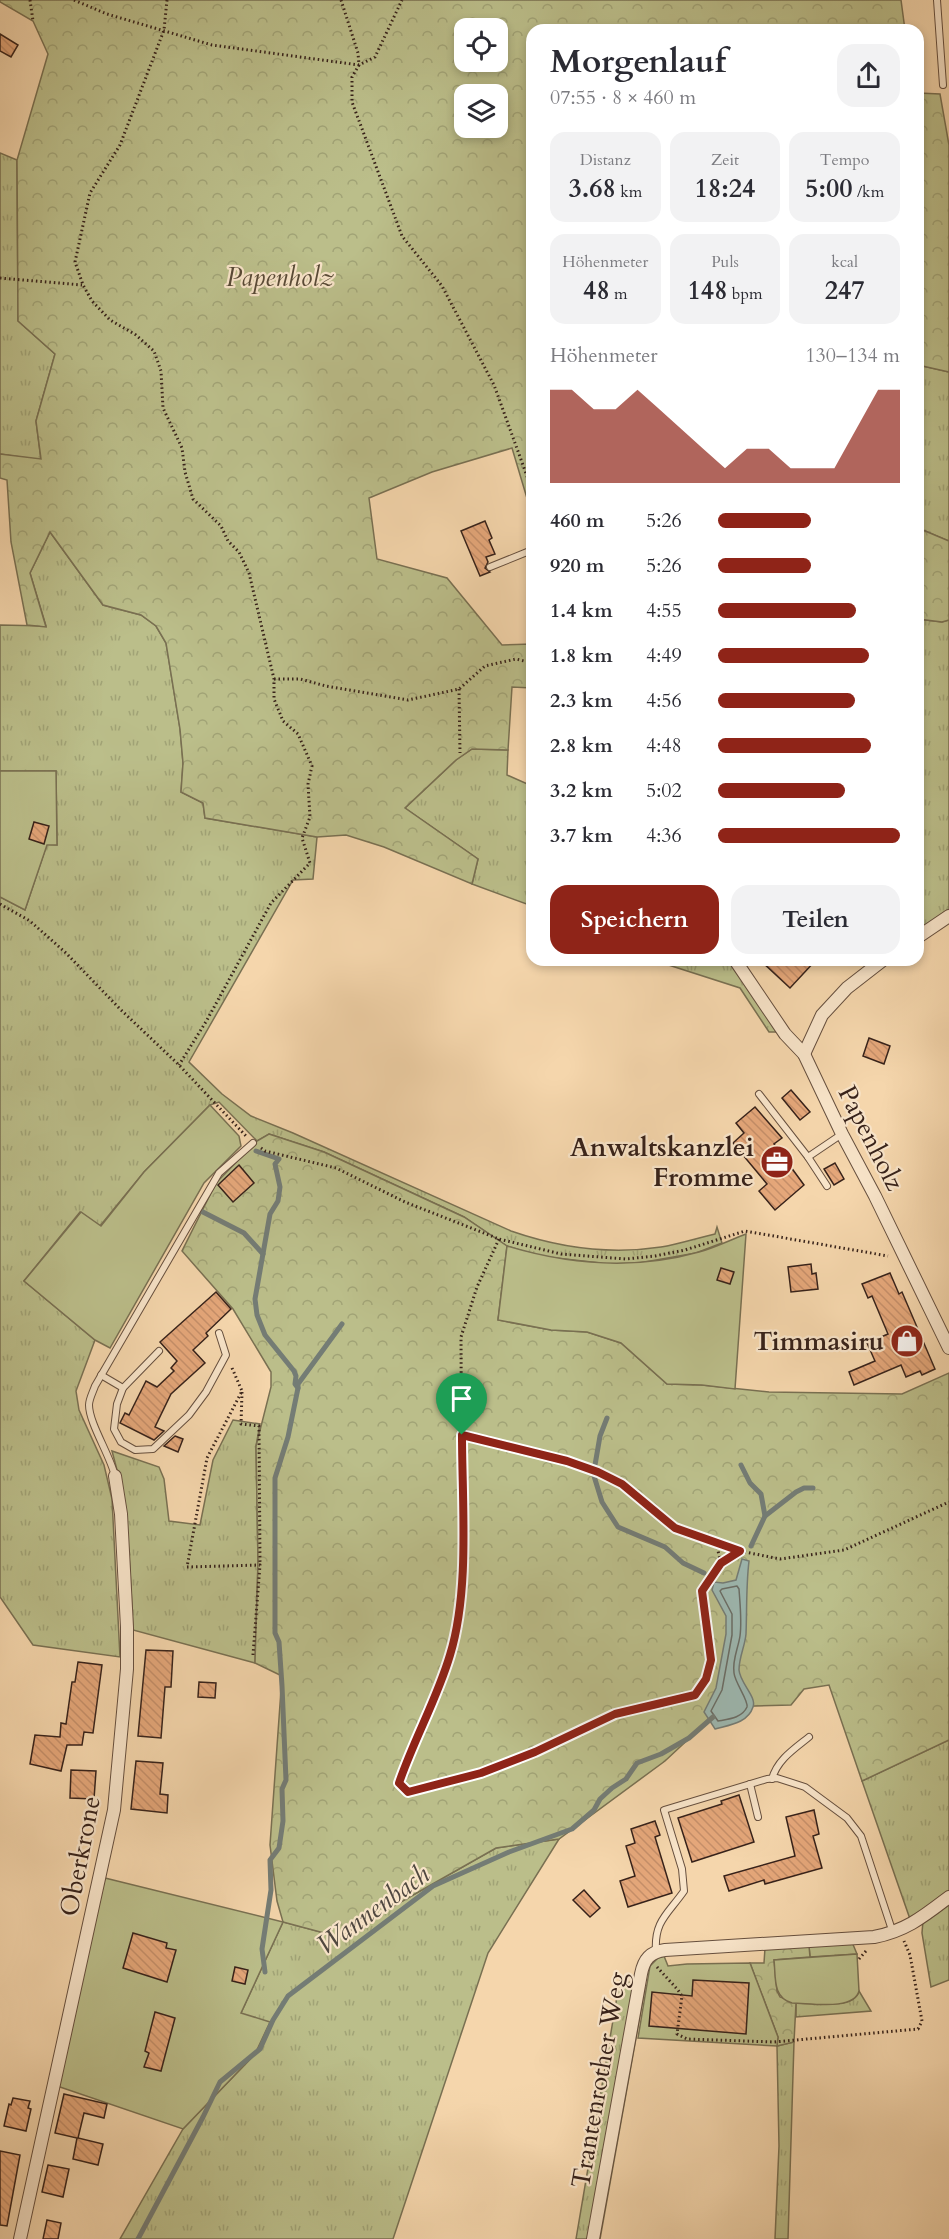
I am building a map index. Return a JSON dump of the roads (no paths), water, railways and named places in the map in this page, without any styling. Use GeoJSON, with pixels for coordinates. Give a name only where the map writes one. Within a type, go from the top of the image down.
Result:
{"type":"FeatureCollection","features":[{"type":"Feature","properties":{"kind":"street"},"geometry":{"type":"LineString","coordinates":[[924,933],[949,916]]}},
{"type":"Feature","properties":{"kind":"street","name":"Papenholz"},"geometry":{"type":"LineString","coordinates":[[739,966],[785,1034],[804,1054],[949,1348]]}},
{"type":"Feature","properties":{"kind":"street"},"geometry":{"type":"LineString","coordinates":[[804,1054],[822,1015],[847,987],[875,966]]}},
{"type":"Feature","properties":{"kind":"street","name":"Oberkrone"},"geometry":{"type":"LineString","coordinates":[[20,2239],[114,1810],[127,1669],[128,1627],[121,1514],[116,1476]]}},
{"type":"Feature","properties":{"kind":"street","name":"Trantenrother Weg"},"geometry":{"type":"LineString","coordinates":[[593,2239],[641,1974],[644,1963],[652,1953],[893,1934],[917,1921],[949,1897]]}},
{"type":"Feature","properties":{"kind":"lane"},"geometry":{"type":"LineString","coordinates":[[937,0],[943,85]]}},
{"type":"Feature","properties":{"kind":"lane"},"geometry":{"type":"LineString","coordinates":[[490,567],[526,552]]}},
{"type":"Feature","properties":{"kind":"lane"},"geometry":{"type":"LineString","coordinates":[[759,1094],[808,1157],[827,1186]]}},
{"type":"Feature","properties":{"kind":"lane"},"geometry":{"type":"LineString","coordinates":[[808,1157],[842,1134]]}},
{"type":"Feature","properties":{"kind":"lane"},"geometry":{"type":"LineString","coordinates":[[116,1476],[111,1458],[93,1421],[89,1404],[101,1375],[219,1173],[253,1143]]}},
{"type":"Feature","properties":{"kind":"lane"},"geometry":{"type":"LineString","coordinates":[[159,1351],[123,1388],[117,1404],[114,1429],[121,1442],[135,1450],[153,1449],[189,1415],[206,1392],[226,1355],[219,1333]]}},
{"type":"Feature","properties":{"kind":"lane"},"geometry":{"type":"LineString","coordinates":[[101,1375],[123,1388]]}},
{"type":"Feature","properties":{"kind":"lane"},"geometry":{"type":"LineString","coordinates":[[772,1779],[779,1763],[809,1737]]}},
{"type":"Feature","properties":{"kind":"lane"},"geometry":{"type":"LineString","coordinates":[[652,1953],[655,1936],[662,1919],[684,1891],[682,1869],[664,1810],[772,1779],[795,1783],[813,1791],[847,1818],[861,1836],[893,1934]]}},
{"type":"Feature","properties":{"kind":"lane"},"geometry":{"type":"LineString","coordinates":[[750,1784],[758,1817]]}},
{"type":"Feature","properties":{"kind":"water"},"geometry":{"type":"Polygon","coordinates":[[[742,1559],[749,1561],[746,1634],[739,1670],[754,1703],[747,1717],[715,1729],[704,1712],[716,1688],[726,1634],[726,1616],[712,1590],[714,1582],[723,1583],[736,1580],[742,1559]]]}},
{"type":"Feature","properties":{"kind":"waterway"},"geometry":{"type":"LineString","coordinates":[[256,1151],[279,1159],[275,1164],[280,1187],[278,1201],[270,1214],[255,1299],[257,1315],[265,1335],[294,1371],[295,1384],[298,1388],[288,1437],[275,1478],[275,1633],[279,1642],[286,1780],[282,1789],[283,1821],[279,1848],[270,1860],[271,1890],[262,1949],[265,1972]]}},
{"type":"Feature","properties":{"kind":"waterway"},"geometry":{"type":"LineString","coordinates":[[197,1209],[244,1233],[263,1254]]}},
{"type":"Feature","properties":{"kind":"waterway"},"geometry":{"type":"LineString","coordinates":[[298,1388],[298,1384],[342,1324]]}},
{"type":"Feature","properties":{"kind":"waterway"},"geometry":{"type":"LineString","coordinates":[[595,1465],[600,1436],[607,1418]]}},
{"type":"Feature","properties":{"kind":"waterway"},"geometry":{"type":"LineString","coordinates":[[741,1465],[750,1483],[761,1494],[765,1516]]}},
{"type":"Feature","properties":{"kind":"waterway"},"geometry":{"type":"LineString","coordinates":[[594,1476],[602,1502],[618,1527],[665,1547],[683,1563],[704,1573]]}},
{"type":"Feature","properties":{"kind":"waterway"},"geometry":{"type":"LineString","coordinates":[[751,1546],[765,1516],[796,1492],[804,1488],[813,1488]]}},
{"type":"Feature","properties":{"kind":"waterway","name":"Wannenbach"},"geometry":{"type":"LineString","coordinates":[[138,2239],[220,2082],[260,2049],[273,2020],[288,1996],[433,1886],[509,1852],[572,1829],[594,1810],[600,1799],[626,1779],[637,1763],[661,1754],[689,1738],[713,1717]]}},
{"type":"Feature","properties":{"kind":"place","name":"Anwaltskanzlei Fromme"},"geometry":{"type":"Point","coordinates":[777,1162]}},
{"type":"Feature","properties":{"kind":"place","name":"Timmasiru"},"geometry":{"type":"Point","coordinates":[907,1341]}}]}
